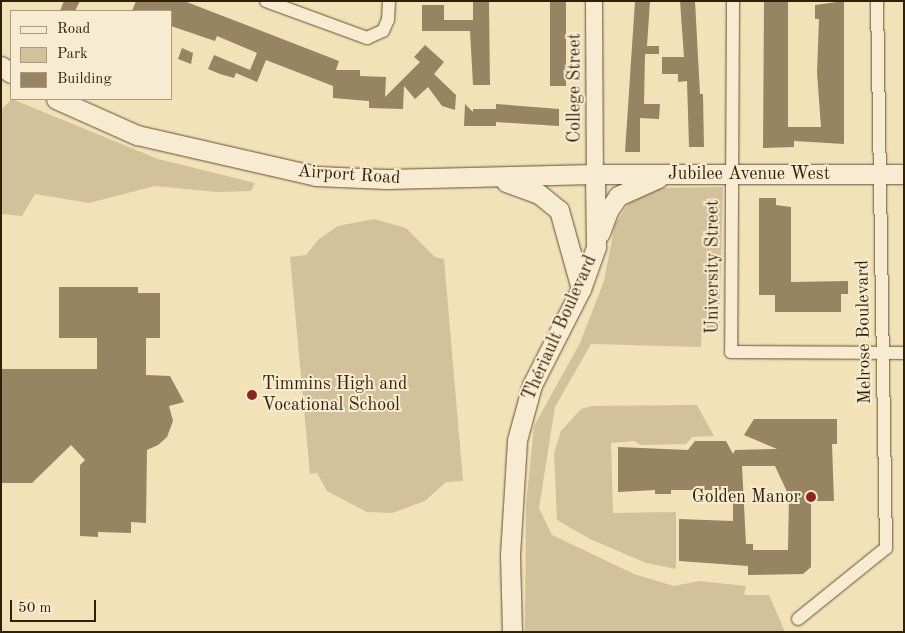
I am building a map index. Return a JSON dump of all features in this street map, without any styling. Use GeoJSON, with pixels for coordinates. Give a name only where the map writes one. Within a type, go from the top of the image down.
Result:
{"type":"FeatureCollection","features":[{"type":"Feature","properties":{"kind":"main road","name":"Airport Road"},"geometry":{"type":"LineString","coordinates":[[58,100],[137,135],[316,176],[487,179],[595,174]]}},
{"type":"Feature","properties":{"kind":"main road"},"geometry":{"type":"LineString","coordinates":[[596,247],[608,211],[618,196],[641,184],[673,173]]}},
{"type":"Feature","properties":{"kind":"main road","name":"Jubilee Avenue West"},"geometry":{"type":"LineString","coordinates":[[595,174],[904,174]]}},
{"type":"Feature","properties":{"kind":"main road","name":"Thériault Boulevard"},"geometry":{"type":"LineString","coordinates":[[512,632],[510,555],[517,440],[532,385],[581,289],[596,247],[595,174]]}},
{"type":"Feature","properties":{"kind":"main road"},"geometry":{"type":"LineString","coordinates":[[487,179],[520,185],[539,194],[560,210],[581,289]]}},
{"type":"Feature","properties":{"kind":"street"},"geometry":{"type":"LineString","coordinates":[[266,1],[367,38],[383,30],[388,20],[389,1]]}},
{"type":"Feature","properties":{"kind":"street","name":"College Street"},"geometry":{"type":"LineString","coordinates":[[594,1],[595,174]]}},
{"type":"Feature","properties":{"kind":"street","name":"University Street"},"geometry":{"type":"LineString","coordinates":[[733,1],[730,174],[730,352],[881,352]]}},
{"type":"Feature","properties":{"kind":"street","name":"Melrose Boulevard"},"geometry":{"type":"LineString","coordinates":[[798,619],[886,548],[881,352],[877,1]]}},
{"type":"Feature","properties":{"kind":"street"},"geometry":{"type":"LineString","coordinates":[[881,352],[904,352]]}},
{"type":"Feature","properties":{"kind":"green space"},"geometry":{"type":"Polygon","coordinates":[[[11,100],[14,100],[158,159],[255,183],[251,191],[217,192],[155,186],[89,203],[35,194],[22,216],[1,214],[1,110],[11,100]]]}},
{"type":"Feature","properties":{"kind":"green space"},"geometry":{"type":"Polygon","coordinates":[[[723,187],[719,331],[702,330],[701,347],[591,344],[555,407],[539,508],[552,535],[634,574],[674,586],[699,581],[746,586],[744,595],[769,595],[785,632],[525,632],[526,505],[534,426],[580,343],[604,281],[615,224],[632,198],[659,188],[723,187]]]}},
{"type":"Feature","properties":{"kind":"green space"},"geometry":{"type":"Polygon","coordinates":[[[374,219],[406,228],[435,257],[444,259],[463,481],[446,482],[425,501],[392,513],[367,512],[327,491],[317,473],[310,474],[290,257],[306,255],[319,239],[338,226],[374,219]]]}},
{"type":"Feature","properties":{"kind":"green space"},"geometry":{"type":"Polygon","coordinates":[[[697,405],[714,436],[692,437],[686,444],[641,445],[634,441],[611,443],[613,513],[676,512],[676,569],[646,563],[590,539],[557,520],[554,453],[561,431],[581,409],[592,406],[697,405]]]}},
{"type":"Feature","properties":{"kind":"building"},"geometry":{"type":"Polygon","coordinates":[[[64,1],[80,1],[76,10],[60,10],[64,1]]]}},
{"type":"Feature","properties":{"kind":"building"},"geometry":{"type":"Polygon","coordinates":[[[136,1],[184,1],[339,61],[336,70],[360,70],[360,76],[386,77],[385,97],[420,62],[414,57],[425,45],[444,62],[434,74],[456,95],[455,110],[442,106],[428,87],[415,99],[404,86],[403,109],[369,108],[369,101],[333,98],[333,86],[266,60],[257,82],[236,73],[234,78],[220,74],[208,69],[214,55],[250,70],[257,53],[217,36],[215,41],[172,26],[172,10],[132,10],[136,1]]]}},
{"type":"Feature","properties":{"kind":"building"},"geometry":{"type":"Polygon","coordinates":[[[473,1],[489,1],[490,85],[473,85],[470,31],[422,31],[422,5],[444,5],[444,20],[473,20],[473,1]]]}},
{"type":"Feature","properties":{"kind":"building"},"geometry":{"type":"Polygon","coordinates":[[[550,1],[566,1],[566,86],[550,86],[550,1]]]}},
{"type":"Feature","properties":{"kind":"building"},"geometry":{"type":"Polygon","coordinates":[[[635,1],[650,1],[647,46],[659,46],[659,54],[645,54],[644,104],[660,104],[659,119],[640,118],[640,152],[625,152],[635,1]]]}},
{"type":"Feature","properties":{"kind":"building"},"geometry":{"type":"Polygon","coordinates":[[[680,1],[695,1],[700,94],[703,94],[704,147],[689,147],[687,81],[678,82],[678,74],[662,74],[662,57],[684,57],[680,1]]]}},
{"type":"Feature","properties":{"kind":"building"},"geometry":{"type":"Polygon","coordinates":[[[764,1],[788,1],[788,127],[821,127],[817,73],[819,19],[815,19],[815,5],[844,1],[844,144],[794,141],[794,147],[763,148],[764,1]]]}},
{"type":"Feature","properties":{"kind":"building"},"geometry":{"type":"Polygon","coordinates":[[[182,48],[193,53],[191,64],[178,59],[182,48]]]}},
{"type":"Feature","properties":{"kind":"building"},"geometry":{"type":"Polygon","coordinates":[[[465,104],[473,112],[473,109],[496,109],[496,104],[559,109],[559,126],[496,122],[496,126],[464,126],[465,104]]]}},
{"type":"Feature","properties":{"kind":"building"},"geometry":{"type":"Polygon","coordinates":[[[759,198],[776,198],[776,205],[791,207],[791,282],[848,281],[848,294],[841,294],[841,312],[775,312],[775,295],[759,295],[759,198]]]}},
{"type":"Feature","properties":{"kind":"building"},"geometry":{"type":"Polygon","coordinates":[[[59,287],[138,287],[138,293],[160,293],[160,338],[146,338],[146,375],[170,376],[184,402],[169,406],[173,421],[167,437],[158,445],[147,450],[146,523],[131,522],[131,533],[98,532],[98,537],[80,536],[80,465],[85,460],[71,445],[32,483],[1,483],[1,369],[97,369],[97,338],[59,338],[59,287]]]}},
{"type":"Feature","properties":{"kind":"building","name":"Golden Manor"},"geometry":{"type":"Polygon","coordinates":[[[754,419],[837,419],[837,444],[832,444],[834,501],[811,501],[811,567],[803,574],[748,575],[748,566],[679,561],[679,519],[733,521],[733,499],[727,499],[727,490],[671,490],[671,494],[655,494],[655,490],[618,492],[618,447],[688,450],[695,441],[726,441],[733,454],[735,450],[777,449],[744,435],[754,419]],[[742,466],[746,544],[753,544],[753,550],[788,550],[789,496],[775,466],[742,466]]]}},
{"type":"Feature","properties":{"kind":"place","name":"Timmins High and Vocational School"},"geometry":{"type":"Point","coordinates":[252,395]}},
{"type":"Feature","properties":{"kind":"place","name":"Golden Manor"},"geometry":{"type":"Point","coordinates":[811,497]}}]}
